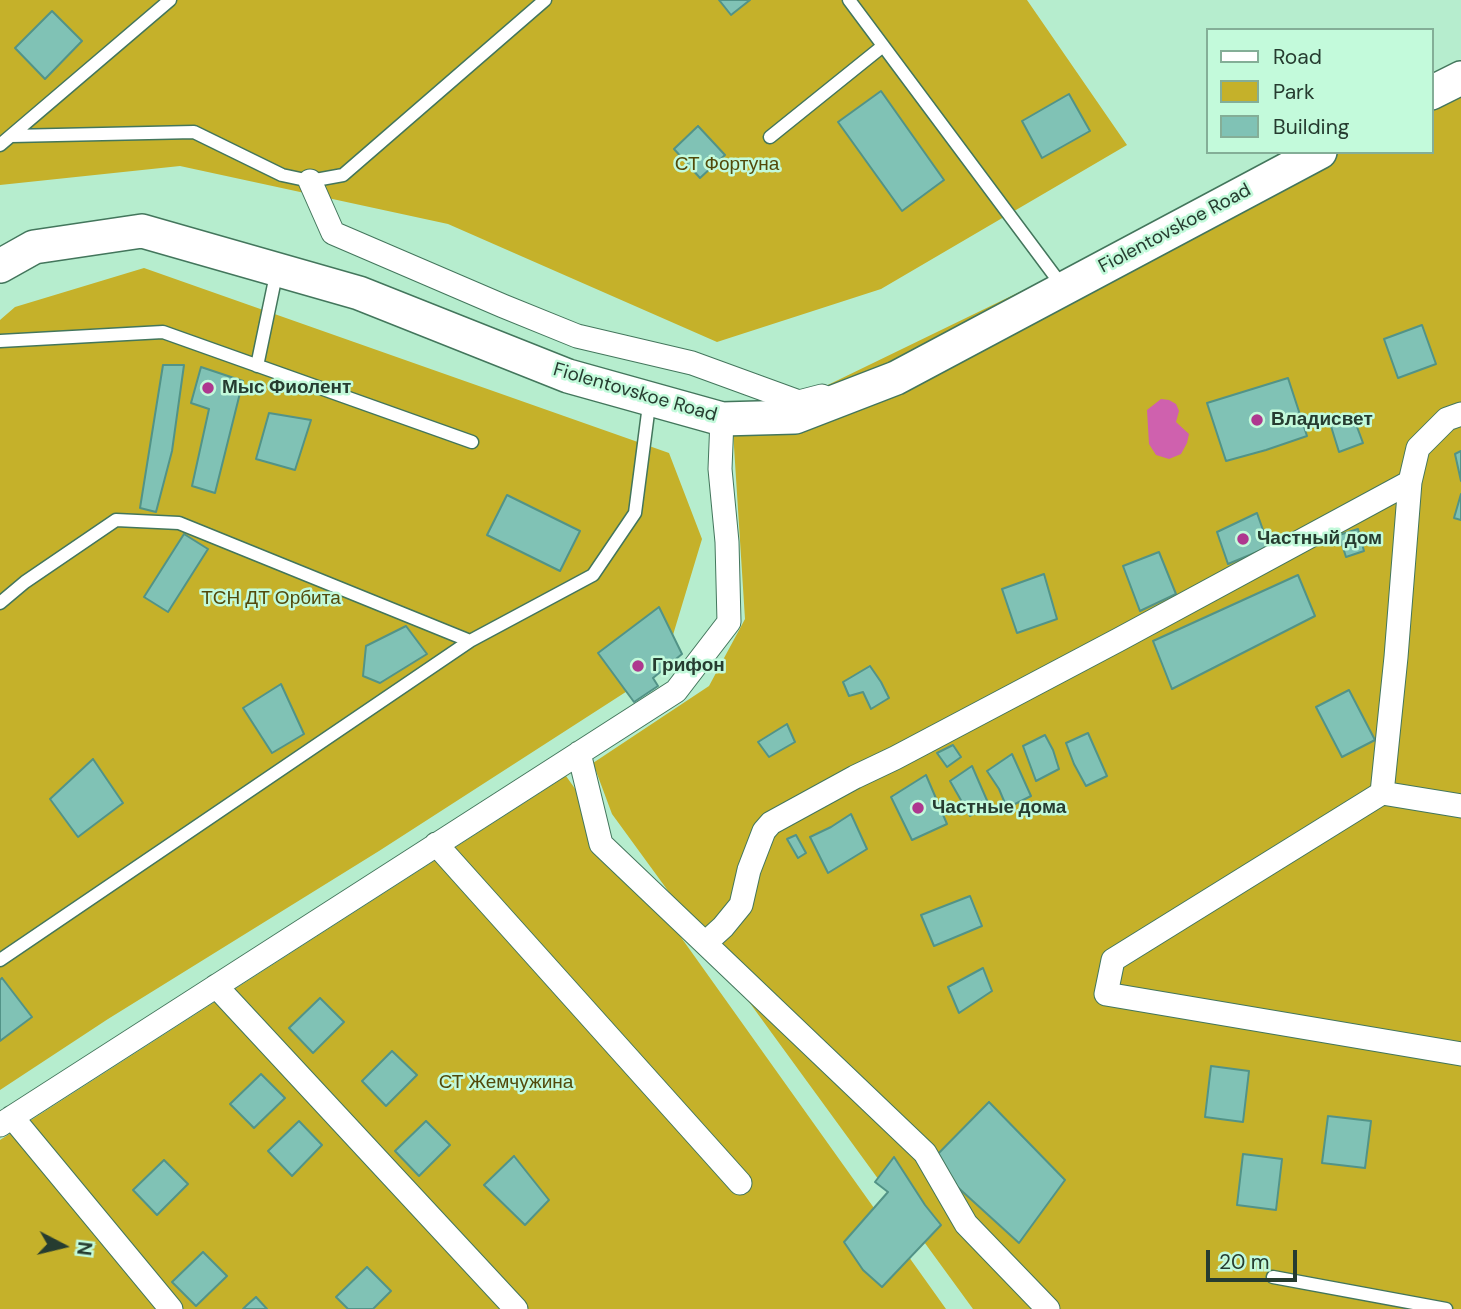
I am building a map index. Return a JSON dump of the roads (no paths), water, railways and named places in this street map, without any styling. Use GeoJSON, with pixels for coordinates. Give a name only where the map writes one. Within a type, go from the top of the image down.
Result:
{"type":"FeatureCollection","features":[{"type":"Feature","properties":{"kind":"main road"},"geometry":{"type":"LineString","coordinates":[[1433,92],[1461,78]]}},
{"type":"Feature","properties":{"kind":"main road","name":"Fiolentovskoe Road"},"geometry":{"type":"LineString","coordinates":[[0,265],[34,247],[142,231],[359,293],[568,376],[722,419],[795,417],[896,378],[1316,154]]}},
{"type":"Feature","properties":{"kind":"street"},"geometry":{"type":"LineString","coordinates":[[310,181],[333,233],[577,336],[692,363],[799,402],[896,378]]}},
{"type":"Feature","properties":{"kind":"street"},"geometry":{"type":"LineString","coordinates":[[1382,793],[1410,482],[1418,448],[1447,419],[1461,414]]}},
{"type":"Feature","properties":{"kind":"street"},"geometry":{"type":"LineString","coordinates":[[171,1309],[6,1121],[676,691],[729,622],[727,542],[720,469],[722,419]]}},
{"type":"Feature","properties":{"kind":"street"},"geometry":{"type":"LineString","coordinates":[[703,941],[718,932],[741,905],[749,870],[764,831],[771,823],[1410,482]]}},
{"type":"Feature","properties":{"kind":"street"},"geometry":{"type":"LineString","coordinates":[[579,753],[601,844],[925,1153],[966,1224],[1048,1309]]}},
{"type":"Feature","properties":{"kind":"street"},"geometry":{"type":"LineString","coordinates":[[1461,806],[1382,793],[1113,960],[1106,994],[1461,1054]]}},
{"type":"Feature","properties":{"kind":"street"},"geometry":{"type":"LineString","coordinates":[[436,844],[740,1183]]}},
{"type":"Feature","properties":{"kind":"street"},"geometry":{"type":"LineString","coordinates":[[216,986],[516,1309]]}},
{"type":"Feature","properties":{"kind":"lane"},"geometry":{"type":"LineString","coordinates":[[0,145],[170,0]]}},
{"type":"Feature","properties":{"kind":"lane"},"geometry":{"type":"LineString","coordinates":[[11,136],[194,132],[282,175],[310,181],[343,175],[545,0]]}},
{"type":"Feature","properties":{"kind":"lane"},"geometry":{"type":"LineString","coordinates":[[849,0],[1063,288]]}},
{"type":"Feature","properties":{"kind":"lane"},"geometry":{"type":"LineString","coordinates":[[770,137],[883,46]]}},
{"type":"Feature","properties":{"kind":"lane"},"geometry":{"type":"LineString","coordinates":[[257,366],[277,270]]}},
{"type":"Feature","properties":{"kind":"lane"},"geometry":{"type":"LineString","coordinates":[[0,341],[163,332],[472,442]]}},
{"type":"Feature","properties":{"kind":"lane"},"geometry":{"type":"LineString","coordinates":[[0,960],[470,641],[593,575],[635,513],[649,405]]}},
{"type":"Feature","properties":{"kind":"lane"},"geometry":{"type":"LineString","coordinates":[[0,604],[25,582],[116,520],[179,523],[470,641]]}},
{"type":"Feature","properties":{"kind":"lane"},"geometry":{"type":"LineString","coordinates":[[1273,1277],[1446,1309]]}},
{"type":"Feature","properties":{"kind":"place","name":"Мыс Фиолент"},"geometry":{"type":"Point","coordinates":[208,388]}},
{"type":"Feature","properties":{"kind":"place","name":"Владисвет"},"geometry":{"type":"Point","coordinates":[1257,420]}},
{"type":"Feature","properties":{"kind":"place","name":"Частный дом"},"geometry":{"type":"Point","coordinates":[1243,539]}},
{"type":"Feature","properties":{"kind":"place","name":"Грифон"},"geometry":{"type":"Point","coordinates":[638,666]}},
{"type":"Feature","properties":{"kind":"place","name":"Частные дома"},"geometry":{"type":"Point","coordinates":[918,808]}},
{"type":"Feature","properties":{"kind":"park label","name":"СТ Фортуна"},"geometry":{"type":"Point","coordinates":[727,165]}},
{"type":"Feature","properties":{"kind":"park label","name":"ТСН ДТ Орбита"},"geometry":{"type":"Point","coordinates":[271,599]}},
{"type":"Feature","properties":{"kind":"park label","name":"СТ Жемчужина"},"geometry":{"type":"Point","coordinates":[506,1083]}}]}
